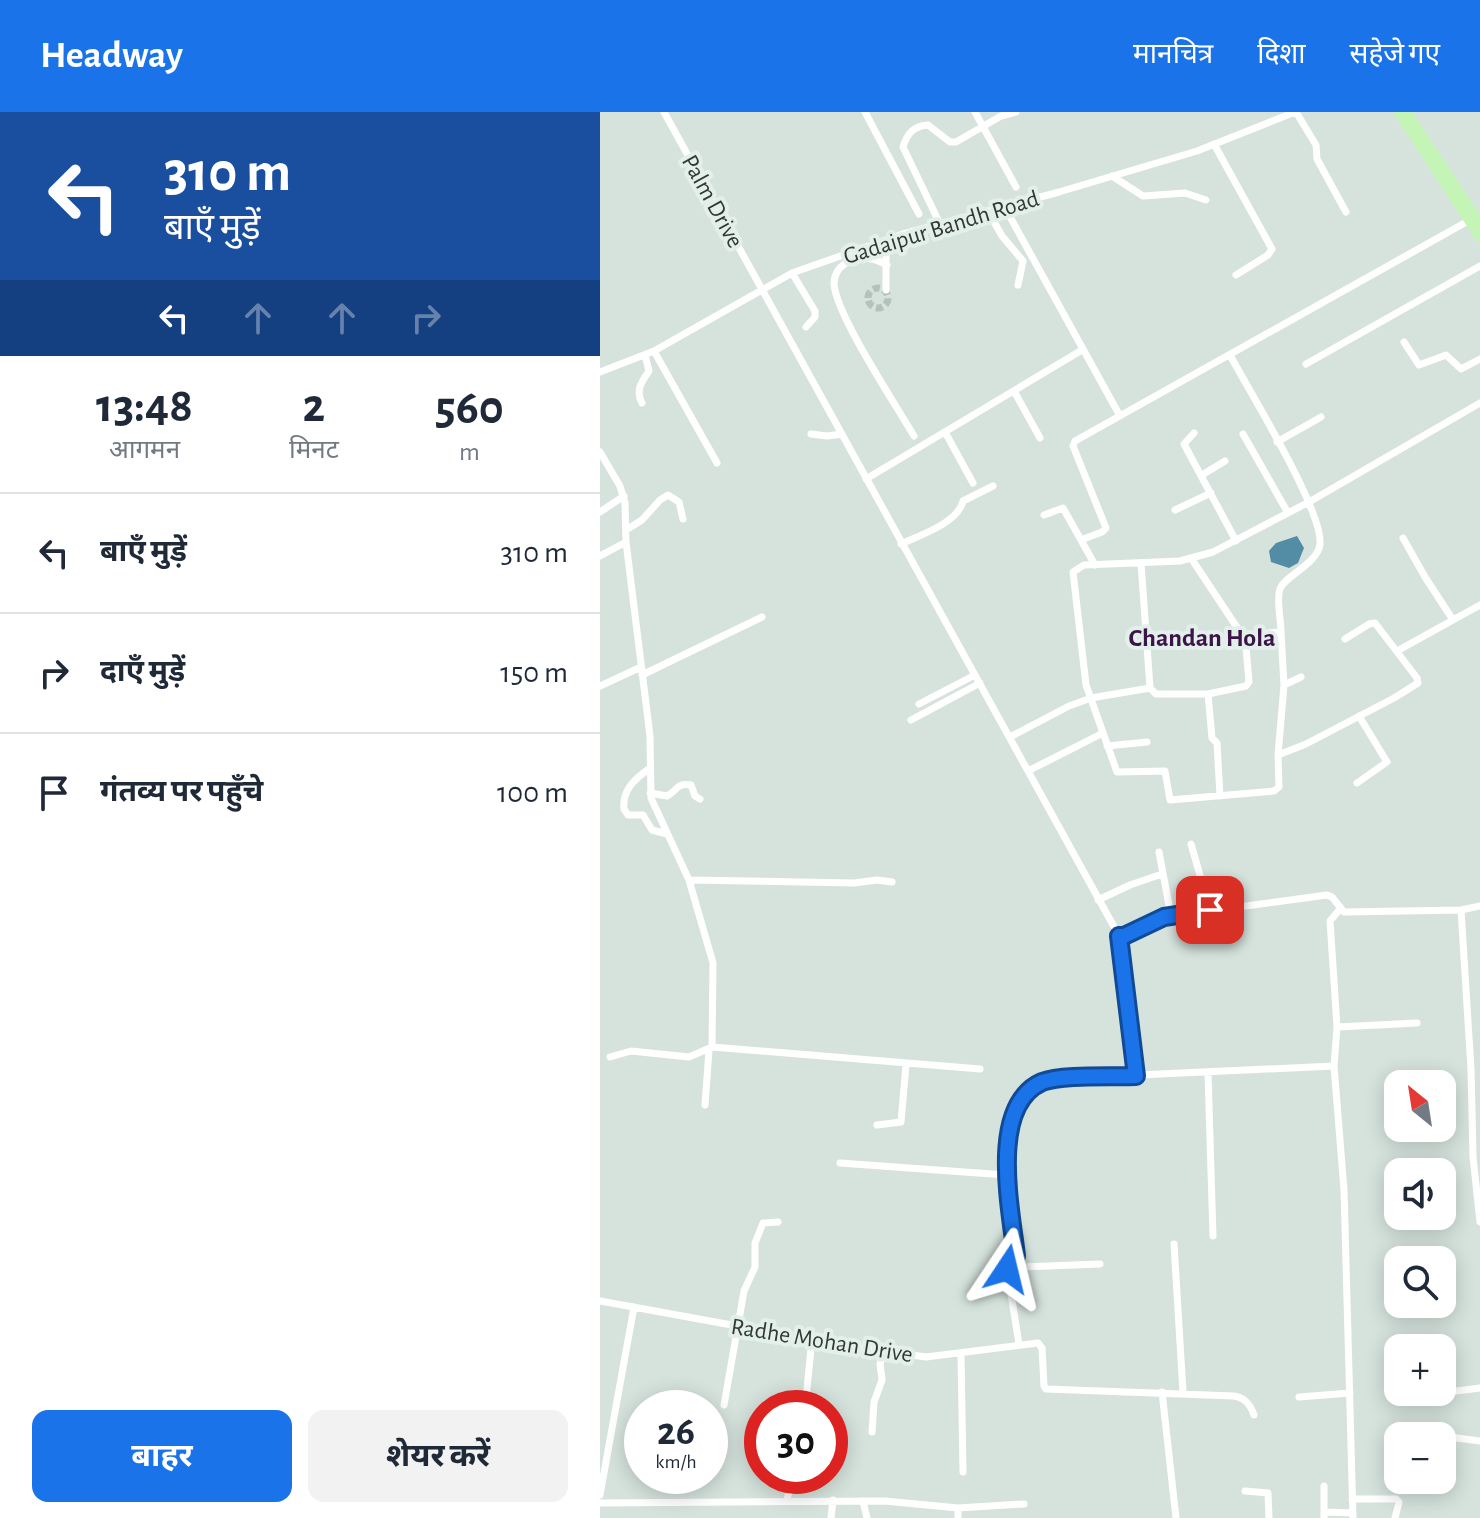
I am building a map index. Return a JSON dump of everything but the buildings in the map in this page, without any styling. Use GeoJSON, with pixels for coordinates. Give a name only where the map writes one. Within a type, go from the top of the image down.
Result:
{"type":"FeatureCollection","features":[{"type":"Feature","properties":{"kind":"main road"},"geometry":{"type":"LineString","coordinates":[[1398,112],[1476,219]]}},
{"type":"Feature","properties":{"kind":"main road"},"geometry":{"type":"LineString","coordinates":[[1407,112],[1476,219],[1480,238]]}},
{"type":"Feature","properties":{"kind":"street","name":"Palm Drive"},"geometry":{"type":"LineString","coordinates":[[664,112],[1119,936]]}},
{"type":"Feature","properties":{"kind":"street"},"geometry":{"type":"LineString","coordinates":[[865,112],[919,214]]}},
{"type":"Feature","properties":{"kind":"street"},"geometry":{"type":"LineString","coordinates":[[975,112],[1016,187]]}},
{"type":"Feature","properties":{"kind":"street"},"geometry":{"type":"LineString","coordinates":[[888,155],[903,147],[909,133],[924,125],[931,125],[950,142],[1016,112]]}},
{"type":"Feature","properties":{"kind":"street","name":"Gadaipur Bandh Road"},"geometry":{"type":"LineString","coordinates":[[600,372],[654,351],[792,273],[886,240],[1214,144],[1295,112]]}},
{"type":"Feature","properties":{"kind":"street"},"geometry":{"type":"LineString","coordinates":[[1295,112],[1316,145],[1317,159],[1346,212]]}},
{"type":"Feature","properties":{"kind":"street"},"geometry":{"type":"LineString","coordinates":[[1214,144],[1272,249],[1268,255],[1236,275]]}},
{"type":"Feature","properties":{"kind":"street"},"geometry":{"type":"LineString","coordinates":[[903,147],[940,224]]}},
{"type":"Feature","properties":{"kind":"street"},"geometry":{"type":"LineString","coordinates":[[1112,176],[1143,196],[1185,193],[1206,200]]}},
{"type":"Feature","properties":{"kind":"street"},"geometry":{"type":"LineString","coordinates":[[1004,206],[1120,416]]}},
{"type":"Feature","properties":{"kind":"street"},"geometry":{"type":"LineString","coordinates":[[988,211],[1002,236],[1023,261],[1018,285]]}},
{"type":"Feature","properties":{"kind":"street"},"geometry":{"type":"LineString","coordinates":[[1081,540],[1106,528],[1073,444],[1476,219]]}},
{"type":"Feature","properties":{"kind":"street"},"geometry":{"type":"LineString","coordinates":[[886,240],[886,290]]}},
{"type":"Feature","properties":{"kind":"street"},"geometry":{"type":"LineString","coordinates":[[887,265],[870,258],[854,260],[837,272],[834,286],[851,326],[914,436]]}},
{"type":"Feature","properties":{"kind":"street"},"geometry":{"type":"LineString","coordinates":[[1306,364],[1480,266]]}},
{"type":"Feature","properties":{"kind":"street"},"geometry":{"type":"LineString","coordinates":[[792,273],[815,311],[815,317],[806,327]]}},
{"type":"Feature","properties":{"kind":"street"},"geometry":{"type":"LineString","coordinates":[[1404,342],[1419,365],[1446,355],[1461,369],[1480,359]]}},
{"type":"Feature","properties":{"kind":"street"},"geometry":{"type":"LineString","coordinates":[[866,479],[1082,350]]}},
{"type":"Feature","properties":{"kind":"street"},"geometry":{"type":"LineString","coordinates":[[654,351],[717,463]]}},
{"type":"Feature","properties":{"kind":"street"},"geometry":{"type":"LineString","coordinates":[[642,403],[640,384],[649,371],[645,355]]}},
{"type":"Feature","properties":{"kind":"street"},"geometry":{"type":"LineString","coordinates":[[1230,355],[1309,502],[1320,539],[1319,547],[1302,570],[1283,584],[1280,590],[1284,685],[1277,789],[1170,800],[1165,771],[1118,773],[1086,681],[1073,572],[1081,566],[1191,558],[1236,541],[1309,502],[1480,403]]}},
{"type":"Feature","properties":{"kind":"street"},"geometry":{"type":"LineString","coordinates":[[1014,391],[1040,438]]}},
{"type":"Feature","properties":{"kind":"street"},"geometry":{"type":"LineString","coordinates":[[1277,442],[1321,417]]}},
{"type":"Feature","properties":{"kind":"street"},"geometry":{"type":"LineString","coordinates":[[945,432],[973,483]]}},
{"type":"Feature","properties":{"kind":"street"},"geometry":{"type":"LineString","coordinates":[[1194,433],[1184,444],[1236,541]]}},
{"type":"Feature","properties":{"kind":"street"},"geometry":{"type":"LineString","coordinates":[[811,434],[842,434]]}},
{"type":"Feature","properties":{"kind":"street"},"geometry":{"type":"LineString","coordinates":[[1243,434],[1288,513]]}},
{"type":"Feature","properties":{"kind":"street"},"geometry":{"type":"LineString","coordinates":[[600,452],[624,496],[626,542],[650,736],[650,793],[689,880],[713,963],[711,1049],[705,1105]]}},
{"type":"Feature","properties":{"kind":"street"},"geometry":{"type":"LineString","coordinates":[[1202,475],[1225,461]]}},
{"type":"Feature","properties":{"kind":"street"},"geometry":{"type":"LineString","coordinates":[[901,544],[944,521],[961,510],[963,501],[993,486]]}},
{"type":"Feature","properties":{"kind":"street"},"geometry":{"type":"LineString","coordinates":[[1175,510],[1211,493]]}},
{"type":"Feature","properties":{"kind":"street"},"geometry":{"type":"LineString","coordinates":[[626,530],[642,520],[668,495],[679,502],[683,519]]}},
{"type":"Feature","properties":{"kind":"street"},"geometry":{"type":"LineString","coordinates":[[600,512],[624,496]]}},
{"type":"Feature","properties":{"kind":"street"},"geometry":{"type":"LineString","coordinates":[[1044,515],[1063,508],[1095,565]]}},
{"type":"Feature","properties":{"kind":"street"},"geometry":{"type":"LineString","coordinates":[[1403,538],[1453,620]]}},
{"type":"Feature","properties":{"kind":"street"},"geometry":{"type":"LineString","coordinates":[[600,556],[626,542]]}},
{"type":"Feature","properties":{"kind":"street"},"geometry":{"type":"LineString","coordinates":[[1191,558],[1239,633],[1245,636],[1277,630],[1281,632]]}},
{"type":"Feature","properties":{"kind":"street"},"geometry":{"type":"LineString","coordinates":[[1141,563],[1150,688],[1156,694],[1208,694],[1242,688],[1249,682],[1245,636]]}},
{"type":"Feature","properties":{"kind":"street"},"geometry":{"type":"LineString","coordinates":[[1397,651],[1480,605]]}},
{"type":"Feature","properties":{"kind":"street"},"geometry":{"type":"LineString","coordinates":[[600,686],[762,617]]}},
{"type":"Feature","properties":{"kind":"street"},"geometry":{"type":"LineString","coordinates":[[1278,755],[1306,744],[1417,684],[1417,678],[1375,623],[1345,639]]}},
{"type":"Feature","properties":{"kind":"street"},"geometry":{"type":"LineString","coordinates":[[1284,685],[1301,677]]}},
{"type":"Feature","properties":{"kind":"street"},"geometry":{"type":"LineString","coordinates":[[919,704],[977,679]]}},
{"type":"Feature","properties":{"kind":"street"},"geometry":{"type":"LineString","coordinates":[[911,720],[977,679]]}},
{"type":"Feature","properties":{"kind":"street"},"geometry":{"type":"LineString","coordinates":[[1010,737],[1091,698],[1150,688]]}},
{"type":"Feature","properties":{"kind":"street"},"geometry":{"type":"LineString","coordinates":[[1208,694],[1212,738],[1217,743],[1220,796]]}},
{"type":"Feature","properties":{"kind":"street"},"geometry":{"type":"LineString","coordinates":[[1357,783],[1387,762],[1359,716]]}},
{"type":"Feature","properties":{"kind":"street"},"geometry":{"type":"LineString","coordinates":[[1028,771],[1103,733]]}},
{"type":"Feature","properties":{"kind":"street"},"geometry":{"type":"LineString","coordinates":[[1107,746],[1147,742]]}},
{"type":"Feature","properties":{"kind":"street"},"geometry":{"type":"LineString","coordinates":[[649,769],[638,776],[624,794],[624,809],[628,815],[643,815],[652,830],[667,834]]}},
{"type":"Feature","properties":{"kind":"street"},"geometry":{"type":"LineString","coordinates":[[650,793],[667,796],[684,784],[693,788],[695,796],[700,799]]}},
{"type":"Feature","properties":{"kind":"street"},"geometry":{"type":"LineString","coordinates":[[1191,844],[1210,910]]}},
{"type":"Feature","properties":{"kind":"street"},"geometry":{"type":"LineString","coordinates":[[1159,852],[1171,916]]}},
{"type":"Feature","properties":{"kind":"street"},"geometry":{"type":"LineString","coordinates":[[1098,900],[1162,874]]}},
{"type":"Feature","properties":{"kind":"street"},"geometry":{"type":"LineString","coordinates":[[689,880],[892,882]]}},
{"type":"Feature","properties":{"kind":"street"},"geometry":{"type":"LineString","coordinates":[[1136,1076],[1119,936],[1171,916],[1327,895],[1344,912],[1461,910],[1480,906]]}},
{"type":"Feature","properties":{"kind":"street"},"geometry":{"type":"LineString","coordinates":[[1324,1486],[1324,1515],[1353,1516],[1344,1190],[1334,1066],[1337,1027],[1330,921],[1340,909]]}},
{"type":"Feature","properties":{"kind":"street"},"geometry":{"type":"LineString","coordinates":[[1461,910],[1473,1157],[1480,1222]]}},
{"type":"Feature","properties":{"kind":"street"},"geometry":{"type":"LineString","coordinates":[[1337,1027],[1417,1023]]}},
{"type":"Feature","properties":{"kind":"street"},"geometry":{"type":"LineString","coordinates":[[610,1057],[631,1051],[689,1057],[711,1049],[980,1069]]}},
{"type":"Feature","properties":{"kind":"street"},"geometry":{"type":"LineString","coordinates":[[877,1125],[901,1122],[906,1065]]}},
{"type":"Feature","properties":{"kind":"street"},"geometry":{"type":"LineString","coordinates":[[1100,1264],[1022,1267],[1018,1263],[1006,1175],[1015,1110],[1030,1089],[1053,1079],[1334,1066]]}},
{"type":"Feature","properties":{"kind":"street"},"geometry":{"type":"LineString","coordinates":[[1208,1073],[1213,1236]]}},
{"type":"Feature","properties":{"kind":"street"},"geometry":{"type":"LineString","coordinates":[[840,1163],[1006,1175]]}},
{"type":"Feature","properties":{"kind":"street"},"geometry":{"type":"LineString","coordinates":[[727,1390],[744,1291],[755,1267],[755,1243],[759,1229],[763,1223],[778,1222]]}},
{"type":"Feature","properties":{"kind":"street"},"geometry":{"type":"LineString","coordinates":[[1174,1244],[1183,1392]]}},
{"type":"Feature","properties":{"kind":"street"},"geometry":{"type":"LineString","coordinates":[[1016,1256],[1007,1269],[1019,1344]]}},
{"type":"Feature","properties":{"kind":"street","name":"Radhe Mohan Drive"},"geometry":{"type":"LineString","coordinates":[[600,1301],[926,1357],[1038,1343],[1042,1348],[1046,1389],[1162,1392]]}},
{"type":"Feature","properties":{"kind":"street"},"geometry":{"type":"LineString","coordinates":[[600,1495],[634,1307]]}},
{"type":"Feature","properties":{"kind":"street"},"geometry":{"type":"LineString","coordinates":[[807,1390],[812,1339]]}},
{"type":"Feature","properties":{"kind":"street"},"geometry":{"type":"LineString","coordinates":[[872,1432],[874,1402],[882,1380],[880,1367],[884,1351]]}},
{"type":"Feature","properties":{"kind":"street"},"geometry":{"type":"LineString","coordinates":[[961,1354],[963,1472]]}},
{"type":"Feature","properties":{"kind":"street"},"geometry":{"type":"LineString","coordinates":[[1456,1391],[1480,1388]]}},
{"type":"Feature","properties":{"kind":"street"},"geometry":{"type":"LineString","coordinates":[[1176,1518],[1162,1392],[1238,1397],[1251,1406],[1254,1415]]}},
{"type":"Feature","properties":{"kind":"street"},"geometry":{"type":"LineString","coordinates":[[1299,1397],[1350,1393]]}},
{"type":"Feature","properties":{"kind":"street"},"geometry":{"type":"LineString","coordinates":[[1456,1438],[1480,1441]]}},
{"type":"Feature","properties":{"kind":"street"},"geometry":{"type":"LineString","coordinates":[[1245,1491],[1268,1493],[1269,1518]]}},
{"type":"Feature","properties":{"kind":"street"},"geometry":{"type":"LineString","coordinates":[[787,1500],[788,1494]]}},
{"type":"Feature","properties":{"kind":"street"},"geometry":{"type":"LineString","coordinates":[[1352,1499],[1396,1499],[1399,1502],[1395,1518]]}},
{"type":"Feature","properties":{"kind":"street"},"geometry":{"type":"LineString","coordinates":[[831,1518],[833,1500]]}},
{"type":"Feature","properties":{"kind":"street"},"geometry":{"type":"LineString","coordinates":[[600,1503],[717,1504],[833,1500],[909,1502],[958,1508],[1024,1504]]}},
{"type":"Feature","properties":{"kind":"street"},"geometry":{"type":"LineString","coordinates":[[863,1501],[867,1518]]}},
{"type":"Feature","properties":{"kind":"street"},"geometry":{"type":"LineString","coordinates":[[958,1508],[958,1518]]}},
{"type":"Feature","properties":{"kind":"water"},"geometry":{"type":"Polygon","coordinates":[[[1297,536],[1304,548],[1298,563],[1289,568],[1271,562],[1269,551],[1276,543],[1297,536]]]}},
{"type":"Feature","properties":{"kind":"tunnel"},"geometry":{"type":"LineString","coordinates":[[874,288],[882,288],[888,298],[882,308],[874,308],[868,302],[868,294],[874,288]]}},
{"type":"Feature","properties":{"kind":"district","name":"Chandan Hola"},"geometry":{"type":"Point","coordinates":[1202,637]}},
{"type":"Feature","properties":{"kind":"route"},"geometry":{"type":"LineString","coordinates":[[1007,1269],[1016,1256],[1006,1175],[1011,1129],[1022,1097],[1030,1089],[1053,1079],[1136,1076],[1119,936],[1164,917],[1210,910]]}}]}
